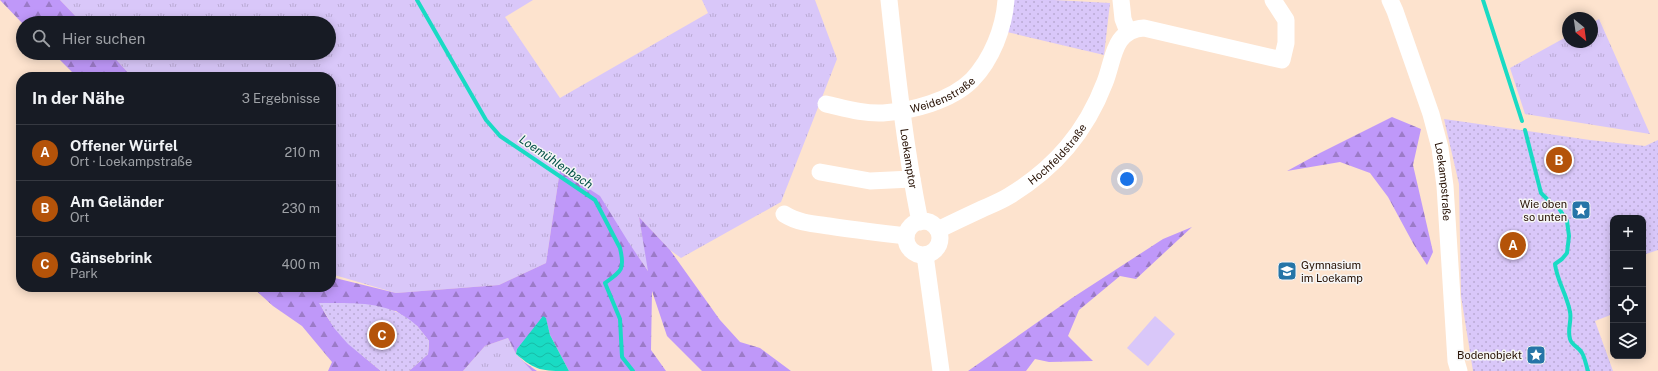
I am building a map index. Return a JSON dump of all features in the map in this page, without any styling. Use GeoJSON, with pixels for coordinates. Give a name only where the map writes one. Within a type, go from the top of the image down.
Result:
{"type":"FeatureCollection","features":[{"type":"Feature","properties":{"kind":"street","name":"Loekamptor"},"geometry":{"type":"LineString","coordinates":[[888,0],[901,110],[920,222]]}},
{"type":"Feature","properties":{"kind":"street","name":"Weidenstraße"},"geometry":{"type":"LineString","coordinates":[[826,104],[864,112],[883,113],[923,106],[948,97],[972,80],[989,56],[1000,33],[1006,0]]}},
{"type":"Feature","properties":{"kind":"street"},"geometry":{"type":"LineString","coordinates":[[1120,0],[1123,19],[1128,32],[1135,28],[1144,28],[1282,60],[1286,43],[1286,20],[1273,0]]}},
{"type":"Feature","properties":{"kind":"street","name":"Loekampstraße"},"geometry":{"type":"LineString","coordinates":[[1390,0],[1427,101],[1440,148],[1445,186],[1455,354],[1459,371]]}},
{"type":"Feature","properties":{"kind":"street","name":"Hochfeldstraße"},"geometry":{"type":"LineString","coordinates":[[938,230],[1008,197],[1039,175],[1066,150],[1086,123],[1097,102],[1118,41],[1128,32]]}},
{"type":"Feature","properties":{"kind":"street"},"geometry":{"type":"LineString","coordinates":[[820,172],[870,181],[912,179]]}},
{"type":"Feature","properties":{"kind":"street"},"geometry":{"type":"LineString","coordinates":[[784,214],[793,219],[809,223],[906,236]]}},
{"type":"Feature","properties":{"kind":"street"},"geometry":{"type":"LineString","coordinates":[[920,222],[930,223],[938,230],[940,238],[938,246],[932,252],[925,255],[913,252],[909,248],[906,236],[909,229],[914,224],[920,222]]}},
{"type":"Feature","properties":{"kind":"street"},"geometry":{"type":"LineString","coordinates":[[925,255],[941,371]]}},
{"type":"Feature","properties":{"kind":"green space"},"geometry":{"type":"Polygon","coordinates":[[[0,0],[60,0],[75,16],[16,16],[0,0]]]}},
{"type":"Feature","properties":{"kind":"green space"},"geometry":{"type":"Polygon","coordinates":[[[60,0],[533,0],[505,17],[560,98],[708,13],[702,0],[815,0],[837,59],[781,202],[681,258],[670,250],[639,217],[649,272],[629,244],[560,170],[546,263],[499,285],[396,293],[336,275],[336,72],[127,72],[116,60],[336,60],[336,16],[75,16],[60,0]]]}},
{"type":"Feature","properties":{"kind":"green space"},"geometry":{"type":"Polygon","coordinates":[[[1011,0],[1054,0],[1110,3],[1104,55],[1007,32],[1011,0]]]}},
{"type":"Feature","properties":{"kind":"green space"},"geometry":{"type":"Polygon","coordinates":[[[1598,20],[1650,134],[1525,114],[1510,68],[1562,39],[1562,48],[1598,48],[1598,20]]]}},
{"type":"Feature","properties":{"kind":"green space"},"geometry":{"type":"Polygon","coordinates":[[[60,60],[116,60],[127,72],[72,72],[60,60]]]}},
{"type":"Feature","properties":{"kind":"green space"},"geometry":{"type":"Polygon","coordinates":[[[1392,117],[1421,129],[1413,165],[1433,252],[1427,265],[1414,245],[1388,197],[1370,173],[1340,162],[1287,171],[1392,117]]]}},
{"type":"Feature","properties":{"kind":"green space"},"geometry":{"type":"Polygon","coordinates":[[[1444,119],[1590,140],[1645,146],[1658,140],[1658,250],[1646,254],[1646,215],[1610,215],[1610,315],[1595,321],[1613,371],[1473,371],[1461,296],[1459,184],[1444,119]]]}},
{"type":"Feature","properties":{"kind":"green space"},"geometry":{"type":"Polygon","coordinates":[[[560,170],[600,196],[648,271],[639,217],[670,250],[720,320],[740,342],[760,348],[791,371],[702,371],[667,336],[652,291],[651,350],[666,371],[569,371],[550,335],[546,319],[517,349],[516,354],[508,338],[485,346],[463,371],[409,371],[428,354],[429,341],[417,326],[396,311],[320,303],[331,323],[338,332],[381,371],[328,371],[332,362],[302,326],[273,306],[258,292],[336,292],[336,278],[396,293],[499,285],[546,263],[560,170]]]}},
{"type":"Feature","properties":{"kind":"green space"},"geometry":{"type":"Polygon","coordinates":[[[1192,227],[1136,279],[1120,276],[1079,310],[1068,336],[1093,361],[1049,362],[1035,359],[1026,371],[968,371],[1072,298],[1163,239],[1192,227]]]}},
{"type":"Feature","properties":{"kind":"green space"},"geometry":{"type":"Polygon","coordinates":[[[319,303],[358,303],[384,307],[396,311],[417,326],[429,341],[428,354],[409,371],[381,371],[348,344],[334,328],[319,303]]]}},
{"type":"Feature","properties":{"kind":"green space"},"geometry":{"type":"Polygon","coordinates":[[[1155,316],[1175,334],[1148,366],[1127,348],[1155,316]]]}},
{"type":"Feature","properties":{"kind":"green space"},"geometry":{"type":"Polygon","coordinates":[[[508,338],[516,354],[532,371],[463,371],[485,346],[508,338]]]}},
{"type":"Feature","properties":{"kind":"green space"},"geometry":{"type":"Polygon","coordinates":[[[516,354],[524,362],[537,371],[532,371],[516,354]]]}},
{"type":"Feature","properties":{"kind":"water"},"geometry":{"type":"Polygon","coordinates":[[[543,316],[546,318],[550,335],[569,371],[540,369],[529,364],[516,354],[517,349],[543,316]]]}},
{"type":"Feature","properties":{"kind":"waterway","name":"Loemühlenbach"},"geometry":{"type":"LineString","coordinates":[[417,0],[486,120],[500,136],[595,200],[620,248],[622,261],[621,269],[605,283],[620,319],[622,357],[633,371]]}},
{"type":"Feature","properties":{"kind":"waterway"},"geometry":{"type":"LineString","coordinates":[[1483,0],[1522,121]]}},
{"type":"Feature","properties":{"kind":"waterway"},"geometry":{"type":"LineString","coordinates":[[1525,130],[1541,193],[1551,203],[1558,207],[1567,221],[1569,236],[1567,253],[1555,264],[1570,312],[1570,339],[1582,353],[1588,371]]}},
{"type":"Feature","properties":{"kind":"place","name":"Am Geländer"},"geometry":{"type":"Point","coordinates":[1559,160]}},
{"type":"Feature","properties":{"kind":"place","name":"Wie oben so unten"},"geometry":{"type":"Point","coordinates":[1581,210]}},
{"type":"Feature","properties":{"kind":"place","name":"Offener Würfel"},"geometry":{"type":"Point","coordinates":[1513,245]}},
{"type":"Feature","properties":{"kind":"place","name":"Gymnasium im Loekamp"},"geometry":{"type":"Point","coordinates":[1287,271]}},
{"type":"Feature","properties":{"kind":"place","name":"Gänsebrink"},"geometry":{"type":"Point","coordinates":[382,335]}},
{"type":"Feature","properties":{"kind":"place","name":"Bodenobjekt"},"geometry":{"type":"Point","coordinates":[1536,355]}}]}
